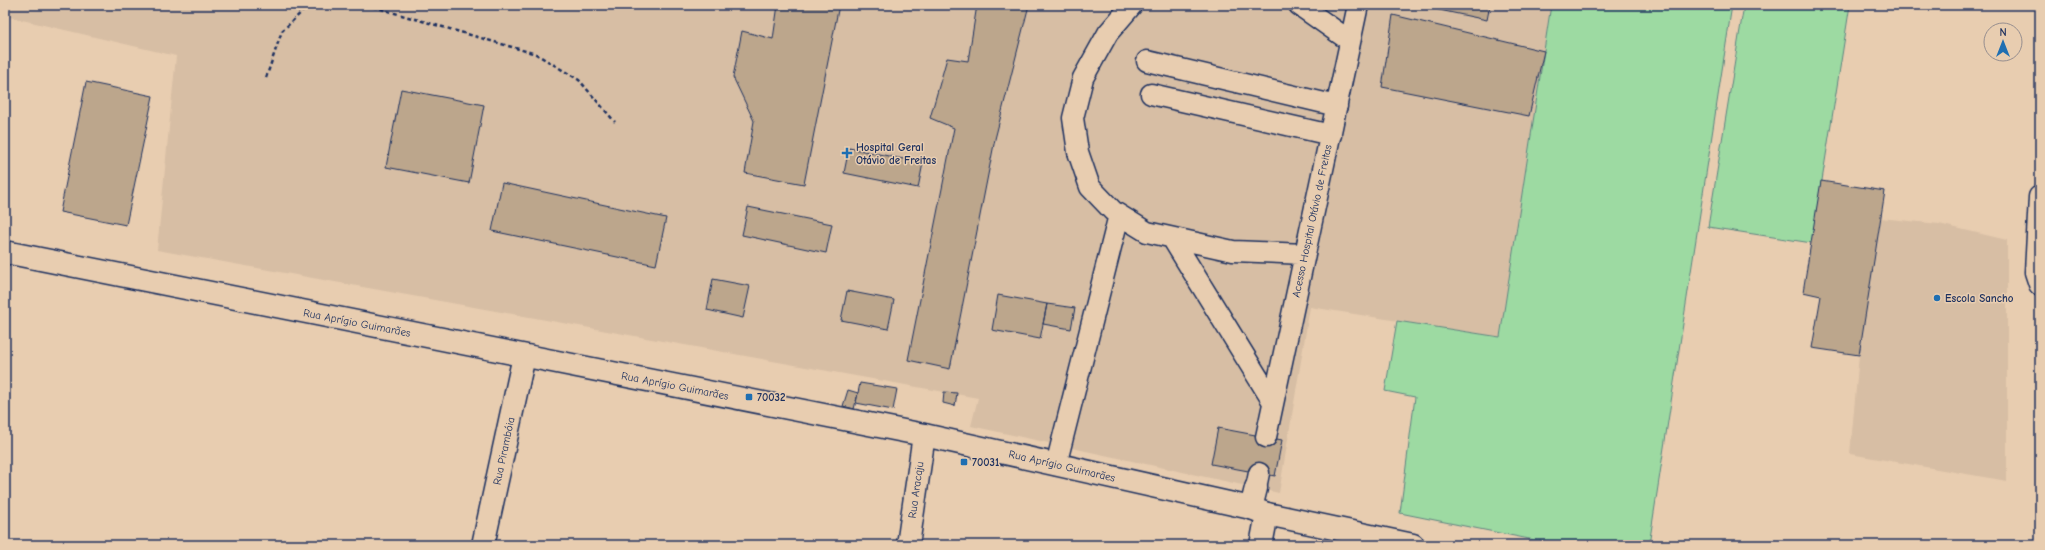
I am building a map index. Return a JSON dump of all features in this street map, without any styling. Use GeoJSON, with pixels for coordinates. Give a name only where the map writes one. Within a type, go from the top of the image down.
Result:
{"type":"FeatureCollection","features":[{"type":"Feature","properties":{"kind":"street"},"geometry":{"type":"LineString","coordinates":[[2038,278],[2040,197]]}},
{"type":"Feature","properties":{"kind":"street","name":"Rua Aprígio Guimarães"},"geometry":{"type":"LineString","coordinates":[[5,252],[924,435],[1413,545]]}},
{"type":"Feature","properties":{"kind":"street","name":"Rua Pirambóia"},"geometry":{"type":"LineString","coordinates":[[483,545],[524,356]]}},
{"type":"Feature","properties":{"kind":"street","name":"Rua Aracaju"},"geometry":{"type":"LineString","coordinates":[[908,545],[924,435]]}},
{"type":"Feature","properties":{"kind":"street"},"geometry":{"type":"LineString","coordinates":[[1257,480],[1261,545]]}},
{"type":"Feature","properties":{"kind":"lane"},"geometry":{"type":"LineString","coordinates":[[1132,5],[1108,33],[1084,78],[1073,118],[1078,152],[1090,187],[1119,215],[1147,232],[1233,251],[1304,254]]}},
{"type":"Feature","properties":{"kind":"lane"},"geometry":{"type":"LineString","coordinates":[[1299,5],[1350,41]]}},
{"type":"Feature","properties":{"kind":"lane","name":"Acesso Hospital Otávio de Freitas"},"geometry":{"type":"LineString","coordinates":[[1266,437],[1358,5]]}},
{"type":"Feature","properties":{"kind":"lane"},"geometry":{"type":"LineString","coordinates":[[1147,61],[1337,106]]}},
{"type":"Feature","properties":{"kind":"lane"},"geometry":{"type":"LineString","coordinates":[[1151,94],[1331,135]]}},
{"type":"Feature","properties":{"kind":"lane"},"geometry":{"type":"LineString","coordinates":[[1056,465],[1119,215]]}},
{"type":"Feature","properties":{"kind":"lane"},"geometry":{"type":"LineString","coordinates":[[1172,238],[1273,402]]}},
{"type":"Feature","properties":{"kind":"path"},"geometry":{"type":"LineString","coordinates":[[266,78],[282,31],[309,5]]}},
{"type":"Feature","properties":{"kind":"path"},"geometry":{"type":"LineString","coordinates":[[367,5],[536,54],[579,80],[615,122]]}},
{"type":"Feature","properties":{"kind":"shaded area","name":"Hospital Geral Otávio de Freitas"},"geometry":{"type":"Polygon","coordinates":[[[5,5],[1551,5],[1500,337],[1310,307],[1279,493],[971,426],[978,398],[157,250],[176,56],[5,16],[5,5]]]}},
{"type":"Feature","properties":{"kind":"shaded area","name":"Escola Sancho"},"geometry":{"type":"Polygon","coordinates":[[[1880,218],[1939,224],[2007,240],[2007,481],[1850,454],[1859,355],[1880,218]]]}},
{"type":"Feature","properties":{"kind":"green space"},"geometry":{"type":"Polygon","coordinates":[[[1551,5],[1732,5],[1649,545],[1559,545],[1400,513],[1415,397],[1385,391],[1397,321],[1500,337],[1551,5]]]}},
{"type":"Feature","properties":{"kind":"green space"},"geometry":{"type":"Polygon","coordinates":[[[1744,5],[1850,5],[1812,243],[1708,227],[1744,5]]]}},
{"type":"Feature","properties":{"kind":"building"},"geometry":{"type":"Polygon","coordinates":[[[778,5],[839,5],[804,184],[745,173],[754,121],[733,77],[742,31],[773,39],[778,5]]]}},
{"type":"Feature","properties":{"kind":"building"},"geometry":{"type":"Polygon","coordinates":[[[977,5],[1029,5],[995,139],[950,369],[908,360],[954,128],[930,118],[947,58],[968,61],[977,5]]]}},
{"type":"Feature","properties":{"kind":"building"},"geometry":{"type":"Polygon","coordinates":[[[1426,5],[1490,5],[1487,20],[1425,7],[1426,5]]]}},
{"type":"Feature","properties":{"kind":"building"},"geometry":{"type":"Polygon","coordinates":[[[1393,15],[1544,51],[1529,116],[1382,87],[1393,15]]]}},
{"type":"Feature","properties":{"kind":"building"},"geometry":{"type":"Polygon","coordinates":[[[86,82],[153,96],[126,225],[60,212],[86,82]]]}},
{"type":"Feature","properties":{"kind":"building"},"geometry":{"type":"Polygon","coordinates":[[[401,89],[484,105],[469,183],[386,167],[401,89]]]}},
{"type":"Feature","properties":{"kind":"building"},"geometry":{"type":"Polygon","coordinates":[[[849,148],[923,163],[918,188],[844,173],[849,148]]]}},
{"type":"Feature","properties":{"kind":"building"},"geometry":{"type":"Polygon","coordinates":[[[1821,181],[1885,191],[1859,355],[1812,348],[1821,296],[1803,292],[1821,181]]]}},
{"type":"Feature","properties":{"kind":"building"},"geometry":{"type":"Polygon","coordinates":[[[502,183],[666,218],[656,265],[492,231],[502,183]]]}},
{"type":"Feature","properties":{"kind":"building"},"geometry":{"type":"Polygon","coordinates":[[[748,207],[832,224],[826,253],[742,235],[748,207]]]}},
{"type":"Feature","properties":{"kind":"building"},"geometry":{"type":"Polygon","coordinates":[[[713,279],[750,286],[743,318],[707,310],[713,279]]]}},
{"type":"Feature","properties":{"kind":"building"},"geometry":{"type":"Polygon","coordinates":[[[847,291],[894,300],[888,329],[841,320],[847,291]]]}},
{"type":"Feature","properties":{"kind":"building"},"geometry":{"type":"Polygon","coordinates":[[[998,295],[1047,304],[1040,339],[992,330],[998,295]]]}},
{"type":"Feature","properties":{"kind":"building"},"geometry":{"type":"Polygon","coordinates":[[[1047,304],[1075,308],[1071,329],[1043,324],[1047,304]]]}},
{"type":"Feature","properties":{"kind":"building"},"geometry":{"type":"Polygon","coordinates":[[[860,383],[897,389],[893,410],[856,403],[860,383]]]}},
{"type":"Feature","properties":{"kind":"building"},"geometry":{"type":"Polygon","coordinates":[[[848,390],[858,393],[854,409],[843,406],[848,390]]]}},
{"type":"Feature","properties":{"kind":"building"},"geometry":{"type":"Polygon","coordinates":[[[944,392],[957,393],[955,406],[943,403],[944,392]]]}},
{"type":"Feature","properties":{"kind":"building"},"geometry":{"type":"Polygon","coordinates":[[[1218,428],[1282,440],[1275,476],[1211,464],[1218,428]]]}},
{"type":"Feature","properties":{"kind":"place","name":"Hospital Geral Otávio de Freitas"},"geometry":{"type":"Point","coordinates":[847,153]}},
{"type":"Feature","properties":{"kind":"place","name":"Escola Sancho"},"geometry":{"type":"Point","coordinates":[1937,298]}},
{"type":"Feature","properties":{"kind":"place","name":"70032"},"geometry":{"type":"Point","coordinates":[749,397]}},
{"type":"Feature","properties":{"kind":"place","name":"70031"},"geometry":{"type":"Point","coordinates":[964,462]}}]}
